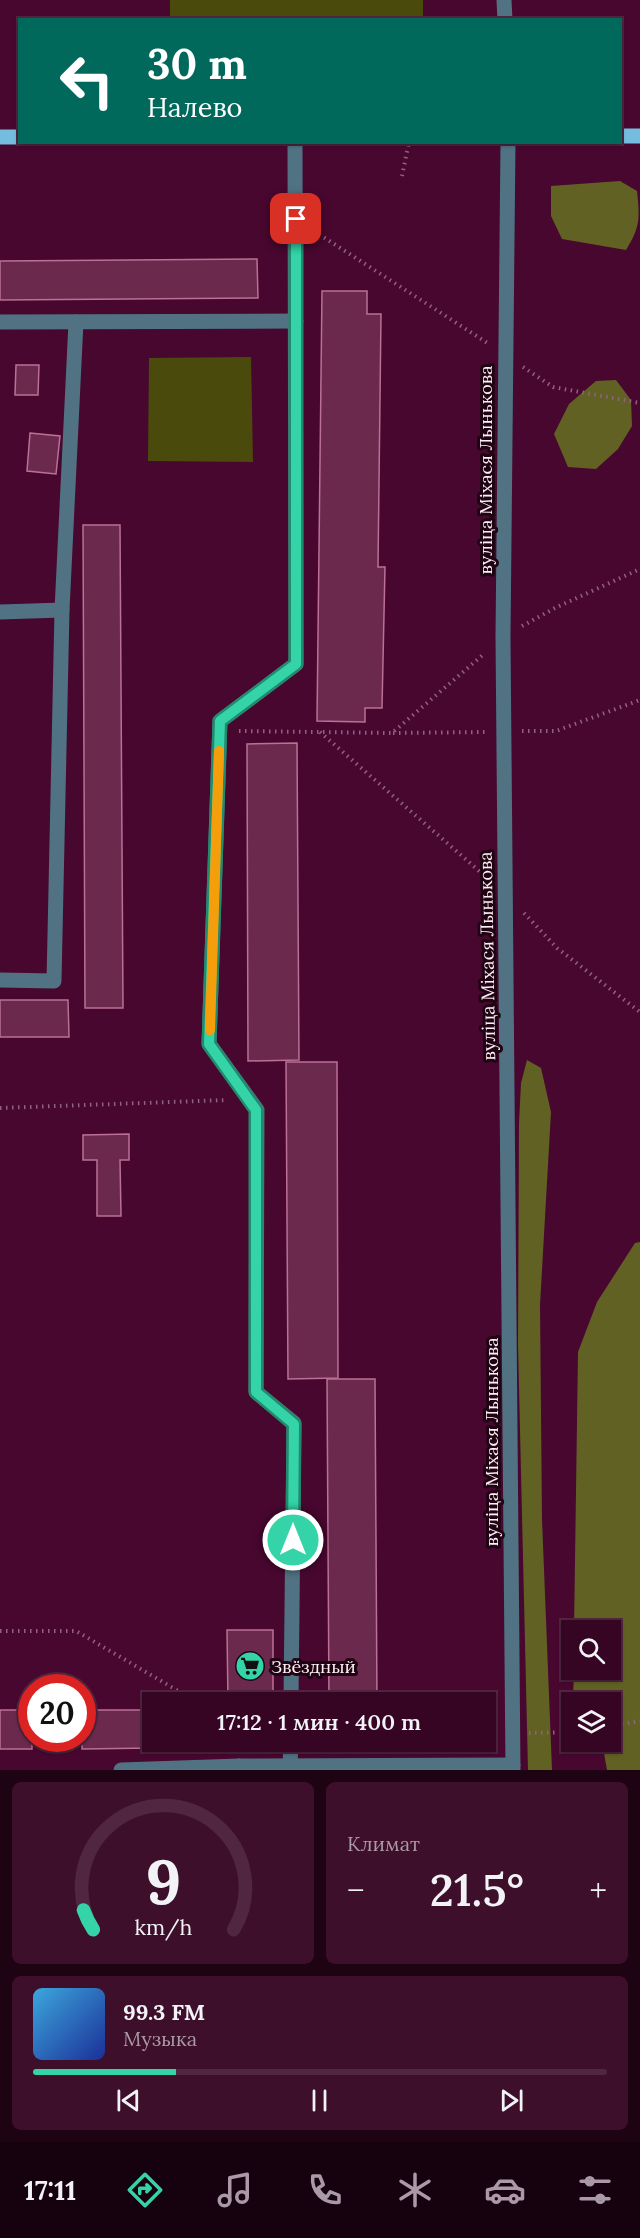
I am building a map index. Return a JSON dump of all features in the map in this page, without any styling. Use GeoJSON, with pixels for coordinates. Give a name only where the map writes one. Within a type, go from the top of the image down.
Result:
{"type":"FeatureCollection","features":[{"type":"Feature","properties":{"kind":"main road"},"geometry":{"type":"LineString","coordinates":[[622,136],[640,136]]}},
{"type":"Feature","properties":{"kind":"main road"},"geometry":{"type":"LineString","coordinates":[[0,137],[18,137]]}},
{"type":"Feature","properties":{"kind":"street"},"geometry":{"type":"LineString","coordinates":[[504,0],[505,18]]}},
{"type":"Feature","properties":{"kind":"street"},"geometry":{"type":"LineString","coordinates":[[291,1692],[294,1424],[256,1392],[256,1110],[209,1044],[220,721],[296,664],[295,144]]}},
{"type":"Feature","properties":{"kind":"street","name":"вуліца Міхася Лынькова"},"geometry":{"type":"LineString","coordinates":[[508,144],[504,637],[513,1768]]}},
{"type":"Feature","properties":{"kind":"street"},"geometry":{"type":"LineString","coordinates":[[0,322],[296,321]]}},
{"type":"Feature","properties":{"kind":"street"},"geometry":{"type":"LineString","coordinates":[[0,980],[54,981],[62,610],[76,322]]}},
{"type":"Feature","properties":{"kind":"street"},"geometry":{"type":"LineString","coordinates":[[0,612],[62,610]]}},
{"type":"Feature","properties":{"kind":"street"},"geometry":{"type":"LineString","coordinates":[[290,1766],[291,1752]]}},
{"type":"Feature","properties":{"kind":"street"},"geometry":{"type":"LineString","coordinates":[[121,1770],[290,1766],[513,1768]]}},
{"type":"Feature","properties":{"kind":"path"},"geometry":{"type":"LineString","coordinates":[[402,177],[409,144]]}},
{"type":"Feature","properties":{"kind":"path"},"geometry":{"type":"LineString","coordinates":[[296,219],[553,387],[640,403]]}},
{"type":"Feature","properties":{"kind":"path"},"geometry":{"type":"LineString","coordinates":[[220,730],[392,733],[504,637],[555,608],[640,569]]}},
{"type":"Feature","properties":{"kind":"path"},"geometry":{"type":"LineString","coordinates":[[319,732],[506,893],[557,948],[640,1012]]}},
{"type":"Feature","properties":{"kind":"path"},"geometry":{"type":"LineString","coordinates":[[0,1108],[249,1100]]}},
{"type":"Feature","properties":{"kind":"path"},"geometry":{"type":"LineString","coordinates":[[0,1631],[76,1631],[179,1692]]}},
{"type":"Feature","properties":{"kind":"path"},"geometry":{"type":"LineString","coordinates":[[621,1724],[640,1721]]}},
{"type":"Feature","properties":{"kind":"shaded area"},"geometry":{"type":"Polygon","coordinates":[[[170,0],[423,0],[423,18],[170,18],[170,0]]]}},
{"type":"Feature","properties":{"kind":"shaded area"},"geometry":{"type":"Polygon","coordinates":[[[620,181],[637,191],[638,201],[639,216],[636,229],[626,250],[562,239],[551,216],[551,186],[620,181]]]}},
{"type":"Feature","properties":{"kind":"shaded area"},"geometry":{"type":"Polygon","coordinates":[[[251,357],[253,462],[148,461],[149,358],[251,357]]]}},
{"type":"Feature","properties":{"kind":"shaded area"},"geometry":{"type":"Polygon","coordinates":[[[616,380],[631,400],[632,426],[618,449],[596,469],[568,467],[554,434],[569,404],[596,381],[616,380]]]}},
{"type":"Feature","properties":{"kind":"shaded area"},"geometry":{"type":"Polygon","coordinates":[[[527,1060],[541,1068],[551,1112],[540,1305],[542,1519],[552,1770],[528,1770],[518,1345],[519,1123],[521,1083],[527,1060]]]}},
{"type":"Feature","properties":{"kind":"shaded area"},"geometry":{"type":"Polygon","coordinates":[[[640,1242],[640,1770],[607,1770],[604,1752],[621,1752],[621,1692],[573,1692],[574,1680],[621,1680],[621,1620],[574,1620],[578,1352],[597,1302],[635,1243],[640,1242]]]}},
{"type":"Feature","properties":{"kind":"building"},"geometry":{"type":"Polygon","coordinates":[[[257,259],[258,298],[0,300],[0,261],[257,259]]]}},
{"type":"Feature","properties":{"kind":"building"},"geometry":{"type":"Polygon","coordinates":[[[322,291],[367,291],[367,314],[381,314],[378,567],[385,567],[382,708],[365,708],[365,722],[317,721],[322,291]]]}},
{"type":"Feature","properties":{"kind":"building"},"geometry":{"type":"Polygon","coordinates":[[[16,365],[39,365],[38,395],[15,395],[16,365]]]}},
{"type":"Feature","properties":{"kind":"building"},"geometry":{"type":"Polygon","coordinates":[[[30,433],[60,436],[56,474],[27,471],[30,433]]]}},
{"type":"Feature","properties":{"kind":"building"},"geometry":{"type":"Polygon","coordinates":[[[83,525],[120,525],[123,1008],[85,1008],[83,525]]]}},
{"type":"Feature","properties":{"kind":"building"},"geometry":{"type":"Polygon","coordinates":[[[297,743],[299,1060],[248,1061],[247,744],[297,743]]]}},
{"type":"Feature","properties":{"kind":"building"},"geometry":{"type":"Polygon","coordinates":[[[0,1000],[68,1000],[69,1037],[0,1037],[0,1000]]]}},
{"type":"Feature","properties":{"kind":"building"},"geometry":{"type":"Polygon","coordinates":[[[286,1062],[337,1062],[338,1378],[288,1379],[286,1062]]]}},
{"type":"Feature","properties":{"kind":"building"},"geometry":{"type":"Polygon","coordinates":[[[129,1134],[129,1160],[120,1160],[121,1216],[97,1216],[97,1160],[83,1160],[83,1135],[129,1134]]]}},
{"type":"Feature","properties":{"kind":"building"},"geometry":{"type":"Polygon","coordinates":[[[327,1379],[375,1379],[377,1692],[329,1692],[327,1379]]]}},
{"type":"Feature","properties":{"kind":"building","name":"Звёздный"},"geometry":{"type":"Polygon","coordinates":[[[227,1630],[273,1630],[273,1692],[228,1692],[227,1630]]]}},
{"type":"Feature","properties":{"kind":"building"},"geometry":{"type":"Polygon","coordinates":[[[0,1710],[18,1710],[18,1749],[0,1749],[0,1710]]]}},
{"type":"Feature","properties":{"kind":"building"},"geometry":{"type":"Polygon","coordinates":[[[96,1710],[142,1710],[142,1748],[96,1749],[96,1710]]]}},
{"type":"Feature","properties":{"kind":"slow traffic"},"geometry":{"type":"LineString","coordinates":[[210,1030],[219,751]]}},
{"type":"Feature","properties":{"kind":"place","name":"Звёздный"},"geometry":{"type":"Point","coordinates":[250,1666]}},
{"type":"Feature","properties":{"kind":"route"},"geometry":{"type":"LineString","coordinates":[[293,1540],[294,1424],[256,1392],[256,1110],[209,1044],[220,721],[296,664],[296,219]]}}]}
